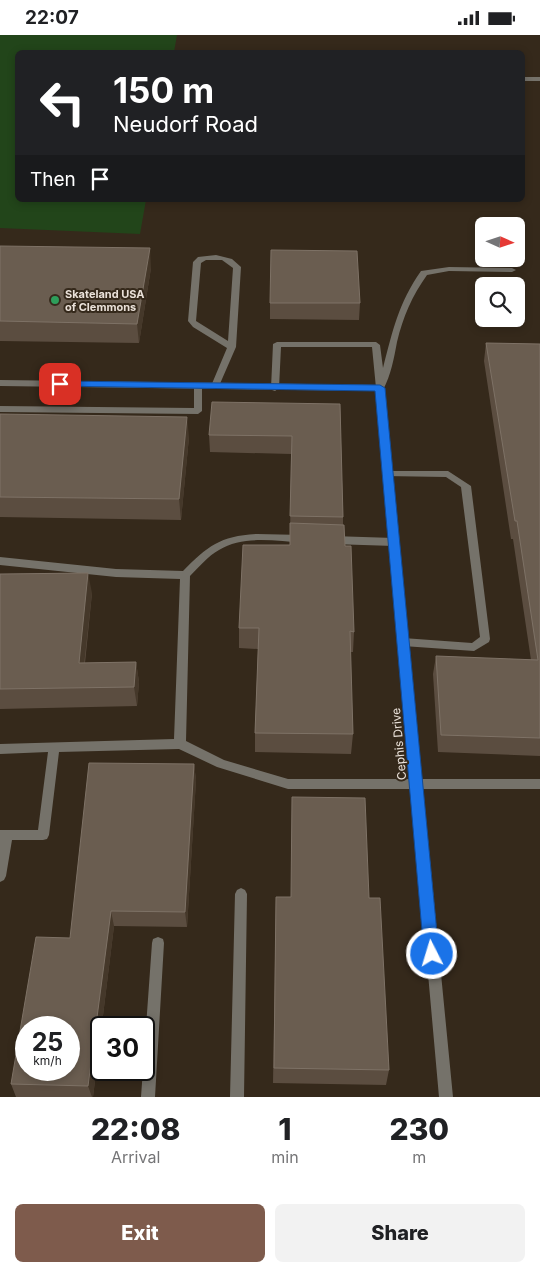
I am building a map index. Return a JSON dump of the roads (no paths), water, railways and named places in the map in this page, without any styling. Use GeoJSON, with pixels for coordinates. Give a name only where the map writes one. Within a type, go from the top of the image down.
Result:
{"type":"FeatureCollection","features":[{"type":"Feature","properties":{"kind":"street"},"geometry":{"type":"LineString","coordinates":[[525,79],[540,79]]}},
{"type":"Feature","properties":{"kind":"street"},"geometry":{"type":"LineString","coordinates":[[215,386],[232,347],[237,267],[231,260],[210,257],[201,259],[197,262],[192,321],[232,347]]}},
{"type":"Feature","properties":{"kind":"street"},"geometry":{"type":"LineString","coordinates":[[0,383],[380,388],[389,366],[397,331],[409,296],[424,273],[449,269],[512,269]]}},
{"type":"Feature","properties":{"kind":"street","name":"Cephis Drive"},"geometry":{"type":"LineString","coordinates":[[275,388],[277,345],[376,345],[446,1097]]}},
{"type":"Feature","properties":{"kind":"street"},"geometry":{"type":"LineString","coordinates":[[0,409],[198,411],[198,386]]}},
{"type":"Feature","properties":{"kind":"street"},"geometry":{"type":"LineString","coordinates":[[387,473],[448,474],[466,486],[485,639],[474,647],[403,642]]}},
{"type":"Feature","properties":{"kind":"street"},"geometry":{"type":"LineString","coordinates":[[180,744],[185,575],[198,561],[215,547],[231,541],[263,537],[394,541]]}},
{"type":"Feature","properties":{"kind":"street"},"geometry":{"type":"LineString","coordinates":[[0,561],[149,576],[185,575]]}},
{"type":"Feature","properties":{"kind":"street"},"geometry":{"type":"LineString","coordinates":[[0,749],[180,744],[221,764],[288,784],[540,784]]}},
{"type":"Feature","properties":{"kind":"street"},"geometry":{"type":"LineString","coordinates":[[0,876],[4,835],[43,835],[54,748]]}},
{"type":"Feature","properties":{"kind":"street"},"geometry":{"type":"LineString","coordinates":[[237,1097],[241,894]]}},
{"type":"Feature","properties":{"kind":"street"},"geometry":{"type":"LineString","coordinates":[[148,1097],[158,943]]}},
{"type":"Feature","properties":{"kind":"place","name":"Skateland USA of Clemmons"},"geometry":{"type":"Point","coordinates":[55,300]}}]}
